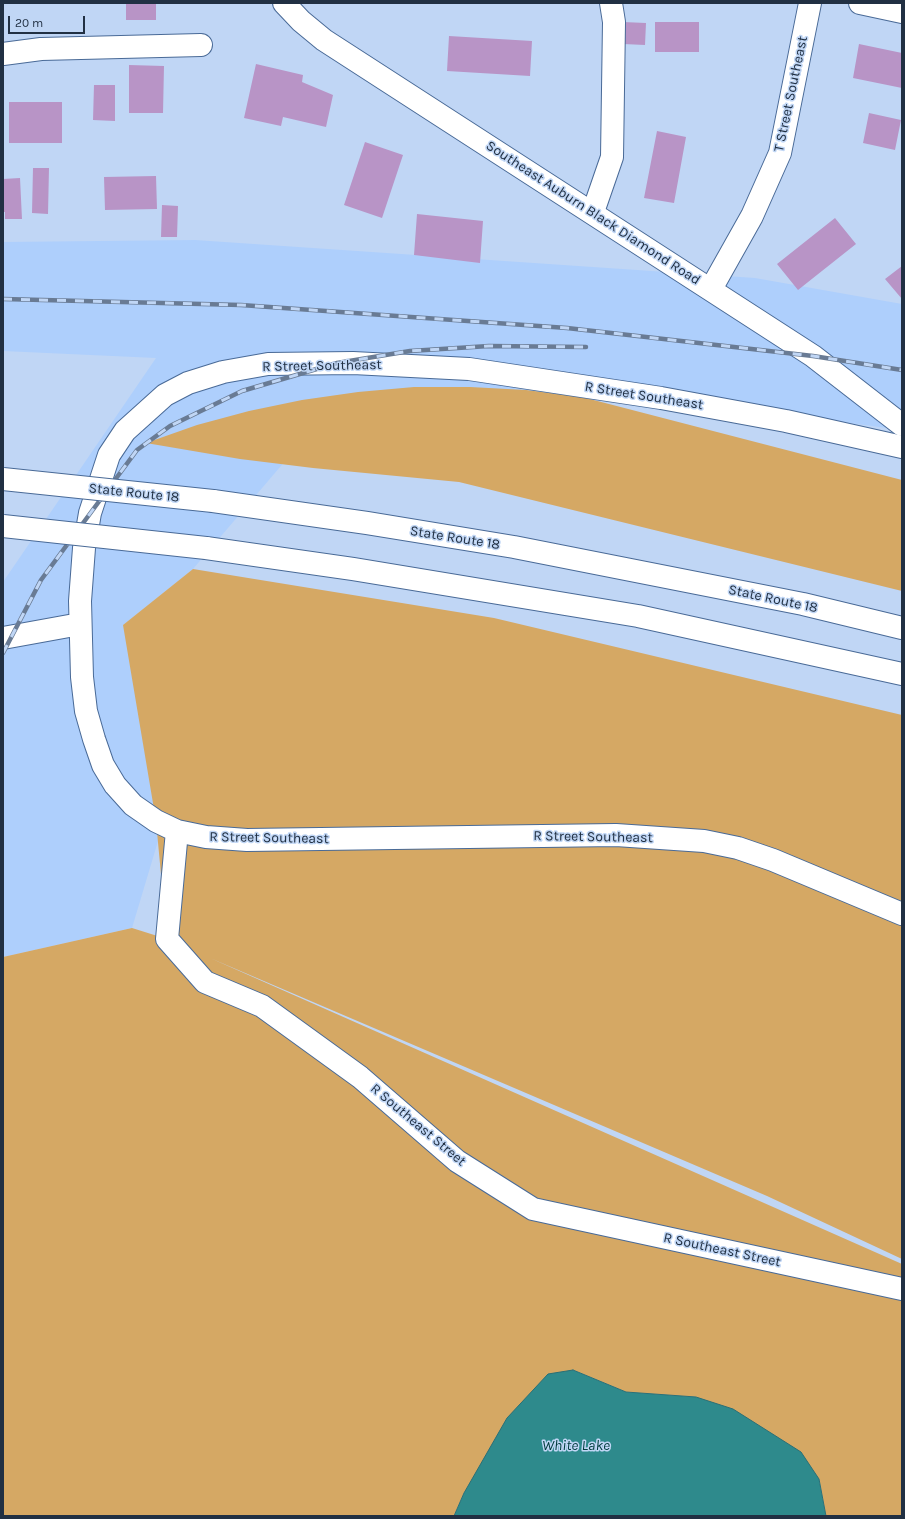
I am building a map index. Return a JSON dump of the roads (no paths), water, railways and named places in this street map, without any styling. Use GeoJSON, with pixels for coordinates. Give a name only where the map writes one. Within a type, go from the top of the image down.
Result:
{"type":"FeatureCollection","features":[{"type":"Feature","properties":{"kind":"main road","name":"Southeast Auburn Black Diamond Road"},"geometry":{"type":"LineString","coordinates":[[284,3],[301,21],[324,40],[593,212],[813,356],[902,425]]}},
{"type":"Feature","properties":{"kind":"main road"},"geometry":{"type":"LineString","coordinates":[[593,212],[612,157],[614,22],[611,3]]}},
{"type":"Feature","properties":{"kind":"main road","name":"T Street Southeast"},"geometry":{"type":"LineString","coordinates":[[711,289],[752,216],[780,153],[810,3]]}},
{"type":"Feature","properties":{"kind":"main road"},"geometry":{"type":"LineString","coordinates":[[860,3],[902,12]]}},
{"type":"Feature","properties":{"kind":"main road"},"geometry":{"type":"LineString","coordinates":[[3,54],[41,50],[201,45]]}},
{"type":"Feature","properties":{"kind":"main road","name":"R Street Southeast"},"geometry":{"type":"LineString","coordinates":[[902,447],[786,421],[661,398],[469,369],[353,363],[268,364],[223,372],[188,383],[165,395],[125,430],[109,455],[98,486],[88,527],[81,576],[80,624],[82,677],[86,711],[103,765],[115,785],[134,805],[156,821],[177,831],[206,837],[247,840],[616,835],[704,842],[738,848],[773,860],[902,914]]}},
{"type":"Feature","properties":{"kind":"main road","name":"State Route 18"},"geometry":{"type":"LineString","coordinates":[[3,478],[213,501],[367,523],[514,547],[788,601],[902,628]]}},
{"type":"Feature","properties":{"kind":"main road"},"geometry":{"type":"LineString","coordinates":[[3,526],[206,548],[353,568],[638,616],[902,674]]}},
{"type":"Feature","properties":{"kind":"main road"},"geometry":{"type":"LineString","coordinates":[[3,638],[12,635],[80,624]]}},
{"type":"Feature","properties":{"kind":"main road","name":"R Southeast Street"},"geometry":{"type":"LineString","coordinates":[[177,831],[167,939],[205,982],[262,1006],[360,1077],[464,1165],[533,1209],[902,1289]]}},
{"type":"Feature","properties":{"kind":"water","name":"White Lake"},"geometry":{"type":"Polygon","coordinates":[[[573,1370],[626,1392],[696,1397],[733,1409],[801,1452],[819,1479],[826,1516],[454,1516],[464,1493],[507,1418],[548,1374],[573,1370]]]}},
{"type":"Feature","properties":{"kind":"railway"},"geometry":{"type":"LineString","coordinates":[[3,299],[241,305],[567,328],[813,356],[902,370]]}},
{"type":"Feature","properties":{"kind":"railway"},"geometry":{"type":"LineString","coordinates":[[3,653],[41,580],[137,450],[170,426],[242,391],[337,363],[410,351],[489,346],[586,347]]}}]}
